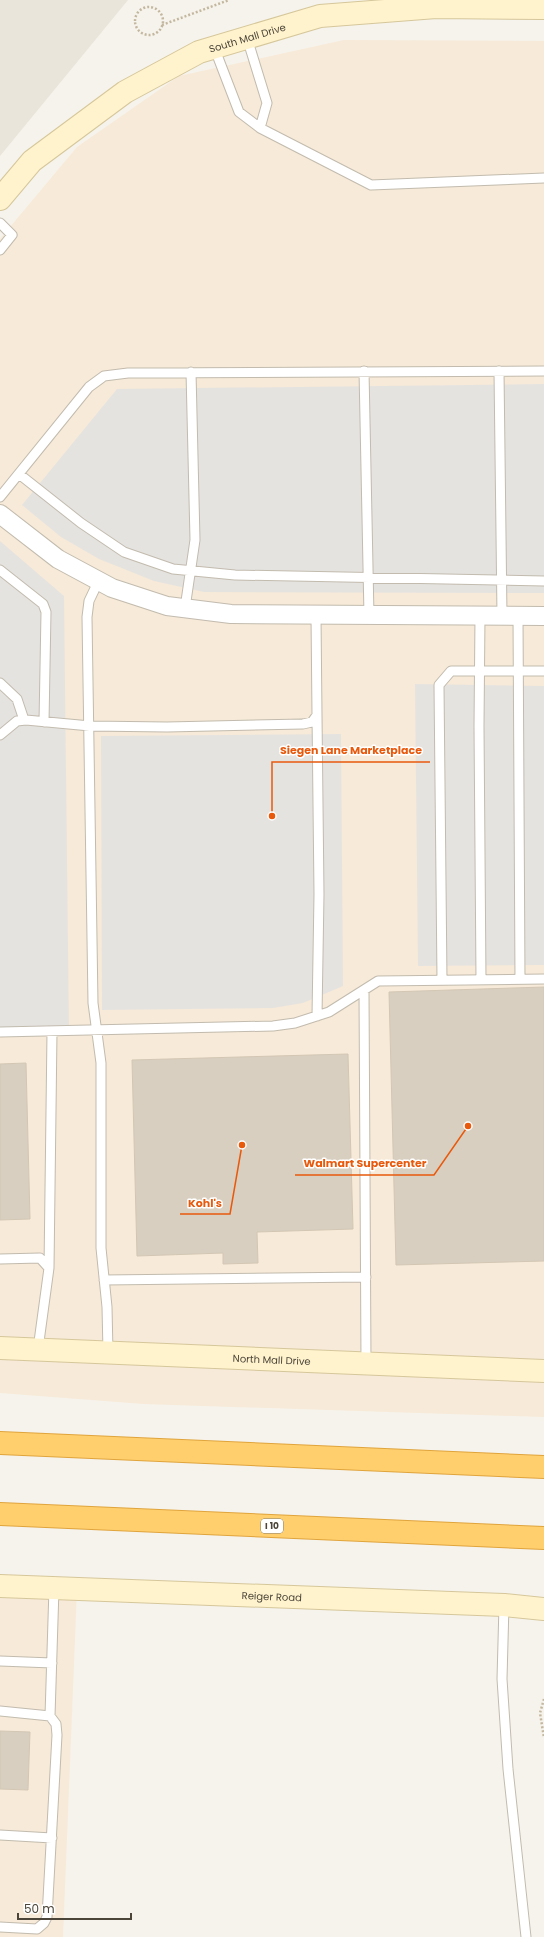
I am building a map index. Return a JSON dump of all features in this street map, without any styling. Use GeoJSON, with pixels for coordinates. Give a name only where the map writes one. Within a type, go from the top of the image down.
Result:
{"type":"FeatureCollection","features":[{"type":"Feature","properties":{"kind":"highway"},"geometry":{"type":"LineString","coordinates":[[0,1443],[544,1467]]}},
{"type":"Feature","properties":{"kind":"highway","name":"I 10"},"geometry":{"type":"LineString","coordinates":[[0,1514],[544,1538]]}},
{"type":"Feature","properties":{"kind":"street","name":"South Mall Drive"},"geometry":{"type":"LineString","coordinates":[[0,199],[32,161],[125,92],[199,52],[320,16],[436,7],[544,8]]}},
{"type":"Feature","properties":{"kind":"street"},"geometry":{"type":"LineString","coordinates":[[0,514],[58,559],[112,588],[160,604],[231,614],[316,616],[544,616]]}},
{"type":"Feature","properties":{"kind":"street","name":"North Mall Drive"},"geometry":{"type":"LineString","coordinates":[[0,1348],[544,1371]]}},
{"type":"Feature","properties":{"kind":"street","name":"Reiger Road"},"geometry":{"type":"LineString","coordinates":[[0,1586],[504,1605],[544,1609]]}},
{"type":"Feature","properties":{"kind":"lane"},"geometry":{"type":"LineString","coordinates":[[247,38],[267,103],[260,128]]}},
{"type":"Feature","properties":{"kind":"lane"},"geometry":{"type":"LineString","coordinates":[[214,47],[239,112],[260,128],[371,185],[544,178]]}},
{"type":"Feature","properties":{"kind":"lane"},"geometry":{"type":"LineString","coordinates":[[0,223],[12,235],[0,250]]}},
{"type":"Feature","properties":{"kind":"lane"},"geometry":{"type":"LineString","coordinates":[[0,497],[89,387],[104,376],[128,373],[191,372],[544,370]]}},
{"type":"Feature","properties":{"kind":"lane"},"geometry":{"type":"LineString","coordinates":[[499,371],[501,580],[510,616],[520,671],[518,699],[520,979]]}},
{"type":"Feature","properties":{"kind":"lane"},"geometry":{"type":"LineString","coordinates":[[185,608],[195,540],[191,372]]}},
{"type":"Feature","properties":{"kind":"lane"},"geometry":{"type":"LineString","coordinates":[[364,372],[369,616]]}},
{"type":"Feature","properties":{"kind":"lane"},"geometry":{"type":"LineString","coordinates":[[19,474],[81,523],[124,552],[173,569],[237,575],[544,580]]}},
{"type":"Feature","properties":{"kind":"lane"},"geometry":{"type":"LineString","coordinates":[[0,570],[43,604],[46,612],[44,722]]}},
{"type":"Feature","properties":{"kind":"lane"},"geometry":{"type":"LineString","coordinates":[[99,580],[89,601],[87,616],[90,726],[93,995],[101,1063],[101,1248],[107,1307],[108,1352]]}},
{"type":"Feature","properties":{"kind":"lane"},"geometry":{"type":"LineString","coordinates":[[316,616],[319,886],[317,1016]]}},
{"type":"Feature","properties":{"kind":"lane"},"geometry":{"type":"LineString","coordinates":[[480,616],[479,726],[481,980]]}},
{"type":"Feature","properties":{"kind":"lane"},"geometry":{"type":"LineString","coordinates":[[442,980],[439,685],[451,671],[544,671]]}},
{"type":"Feature","properties":{"kind":"lane"},"geometry":{"type":"LineString","coordinates":[[0,683],[17,699],[24,720]]}},
{"type":"Feature","properties":{"kind":"lane"},"geometry":{"type":"LineString","coordinates":[[0,735],[17,721],[24,720],[90,726],[167,727],[303,724],[312,722],[317,715]]}},
{"type":"Feature","properties":{"kind":"lane"},"geometry":{"type":"LineString","coordinates":[[0,1032],[273,1026],[295,1023],[329,1012],[378,981],[544,979]]}},
{"type":"Feature","properties":{"kind":"lane"},"geometry":{"type":"LineString","coordinates":[[364,990],[366,1363]]}},
{"type":"Feature","properties":{"kind":"lane"},"geometry":{"type":"LineString","coordinates":[[38,1349],[49,1268],[52,1032]]}},
{"type":"Feature","properties":{"kind":"lane"},"geometry":{"type":"LineString","coordinates":[[0,1259],[40,1258],[49,1268]]}},
{"type":"Feature","properties":{"kind":"lane"},"geometry":{"type":"LineString","coordinates":[[104,1280],[366,1277]]}},
{"type":"Feature","properties":{"kind":"lane"},"geometry":{"type":"LineString","coordinates":[[0,1927],[37,1929],[44,1924],[49,1910],[57,1735],[56,1724],[50,1716],[54,1588]]}},
{"type":"Feature","properties":{"kind":"lane"},"geometry":{"type":"LineString","coordinates":[[504,1605],[502,1679],[508,1768],[526,1937]]}},
{"type":"Feature","properties":{"kind":"lane"},"geometry":{"type":"LineString","coordinates":[[0,1661],[52,1663]]}},
{"type":"Feature","properties":{"kind":"lane"},"geometry":{"type":"LineString","coordinates":[[0,1711],[50,1716]]}},
{"type":"Feature","properties":{"kind":"lane"},"geometry":{"type":"LineString","coordinates":[[0,1834],[52,1838]]}},
{"type":"Feature","properties":{"kind":"path"},"geometry":{"type":"LineString","coordinates":[[162,25],[163,17],[154,8],[142,10],[136,16],[135,21],[138,30],[146,35],[156,34],[162,25],[229,0]]}},
{"type":"Feature","properties":{"kind":"path"},"geometry":{"type":"LineString","coordinates":[[544,1699],[540,1713],[544,1738]]}},
{"type":"Feature","properties":{"kind":"shaded area"},"geometry":{"type":"Polygon","coordinates":[[[0,0],[128,0],[0,156],[0,0]]]}},
{"type":"Feature","properties":{"kind":"shaded area"},"geometry":{"type":"Polygon","coordinates":[[[344,40],[544,41],[544,1417],[144,1404],[0,1393],[0,239],[77,147],[179,76],[344,40]]]}},
{"type":"Feature","properties":{"kind":"shaded area"},"geometry":{"type":"Polygon","coordinates":[[[544,384],[544,593],[204,592],[154,581],[99,559],[61,537],[22,505],[117,389],[544,384]]]}},
{"type":"Feature","properties":{"kind":"shaded area"},"geometry":{"type":"Polygon","coordinates":[[[0,541],[64,596],[69,1032],[0,1033],[0,541]]]}},
{"type":"Feature","properties":{"kind":"shaded area"},"geometry":{"type":"Polygon","coordinates":[[[415,684],[544,686],[544,965],[418,966],[415,684]]]}},
{"type":"Feature","properties":{"kind":"shaded area"},"geometry":{"type":"Polygon","coordinates":[[[341,734],[343,986],[303,1003],[273,1008],[102,1010],[101,736],[341,734]]]}},
{"type":"Feature","properties":{"kind":"shaded area"},"geometry":{"type":"Polygon","coordinates":[[[0,1586],[77,1589],[63,1937],[0,1937],[0,1586]]]}},
{"type":"Feature","properties":{"kind":"building"},"geometry":{"type":"Polygon","coordinates":[[[544,987],[544,1261],[396,1265],[389,992],[544,987]]]}},
{"type":"Feature","properties":{"kind":"building"},"geometry":{"type":"Polygon","coordinates":[[[348,1054],[353,1229],[257,1232],[258,1263],[223,1264],[223,1253],[137,1256],[132,1060],[348,1054]]]}},
{"type":"Feature","properties":{"kind":"building"},"geometry":{"type":"Polygon","coordinates":[[[26,1063],[30,1219],[0,1220],[0,1064],[26,1063]]]}},
{"type":"Feature","properties":{"kind":"building"},"geometry":{"type":"Polygon","coordinates":[[[0,1731],[30,1732],[28,1790],[0,1789],[0,1731]]]}},
{"type":"Feature","properties":{"kind":"place","name":"Siegen Lane Marketplace"},"geometry":{"type":"Point","coordinates":[272,816]}},
{"type":"Feature","properties":{"kind":"place","name":"Walmart Supercenter"},"geometry":{"type":"Point","coordinates":[468,1126]}},
{"type":"Feature","properties":{"kind":"place","name":"Kohl's"},"geometry":{"type":"Point","coordinates":[242,1145]}}]}
